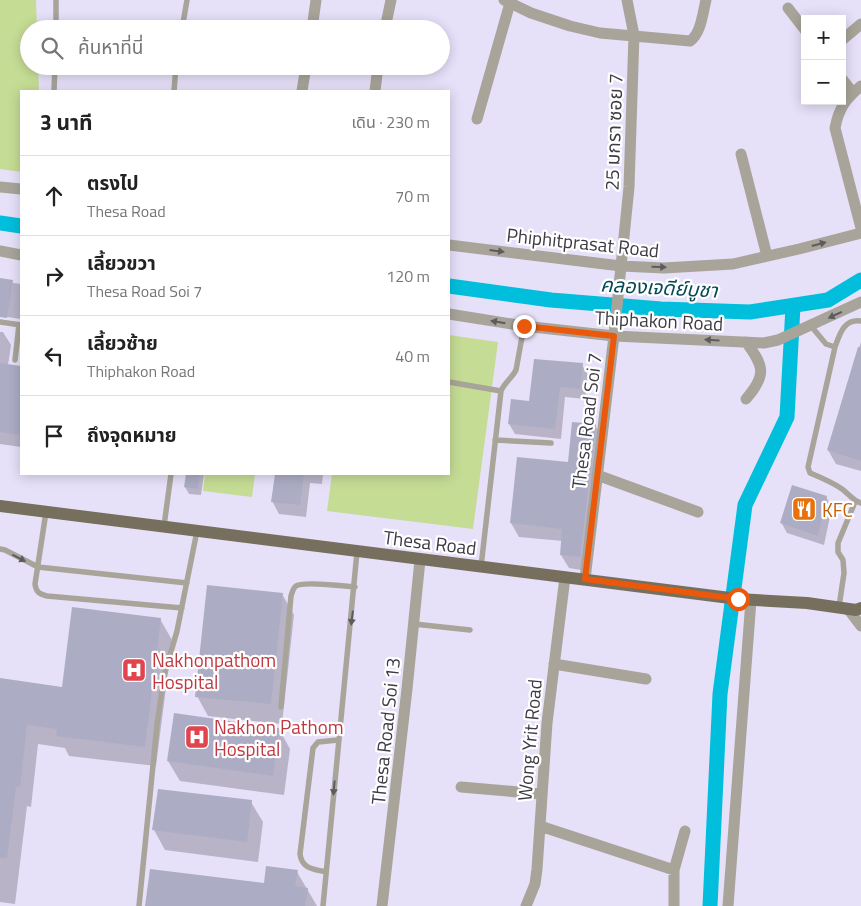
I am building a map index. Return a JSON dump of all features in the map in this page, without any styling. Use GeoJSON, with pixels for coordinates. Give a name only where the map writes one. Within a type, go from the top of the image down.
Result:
{"type":"FeatureCollection","features":[{"type":"Feature","properties":{"kind":"main road","name":"Thesa Road"},"geometry":{"type":"LineString","coordinates":[[0,506],[738,599],[807,603],[853,610]]}},
{"type":"Feature","properties":{"kind":"street"},"geometry":{"type":"LineString","coordinates":[[313,20],[316,0]]}},
{"type":"Feature","properties":{"kind":"street"},"geometry":{"type":"LineString","coordinates":[[387,20],[392,0]]}},
{"type":"Feature","properties":{"kind":"street"},"geometry":{"type":"LineString","coordinates":[[528,0],[531,13]]}},
{"type":"Feature","properties":{"kind":"street","name":"25 มกรา ซอย 7"},"geometry":{"type":"LineString","coordinates":[[621,266],[629,187],[634,36],[627,0]]}},
{"type":"Feature","properties":{"kind":"street"},"geometry":{"type":"LineString","coordinates":[[477,119],[507,2],[531,13],[570,26],[600,33],[690,41],[695,38],[697,33],[706,0]]}},
{"type":"Feature","properties":{"kind":"street"},"geometry":{"type":"LineString","coordinates":[[788,8],[801,25]]}},
{"type":"Feature","properties":{"kind":"street"},"geometry":{"type":"LineString","coordinates":[[846,37],[861,24]]}},
{"type":"Feature","properties":{"kind":"street"},"geometry":{"type":"LineString","coordinates":[[302,90],[305,75]]}},
{"type":"Feature","properties":{"kind":"street"},"geometry":{"type":"LineString","coordinates":[[375,90],[377,75]]}},
{"type":"Feature","properties":{"kind":"street"},"geometry":{"type":"LineString","coordinates":[[846,82],[857,89],[838,113],[835,128],[861,228]]}},
{"type":"Feature","properties":{"kind":"street"},"geometry":{"type":"LineString","coordinates":[[742,154],[767,256]]}},
{"type":"Feature","properties":{"kind":"street"},"geometry":{"type":"LineString","coordinates":[[0,187],[20,190]]}},
{"type":"Feature","properties":{"kind":"street","name":"Phiphitprasat Road"},"geometry":{"type":"LineString","coordinates":[[450,245],[621,266],[664,268],[733,264],[861,233]]}},
{"type":"Feature","properties":{"kind":"street"},"geometry":{"type":"LineString","coordinates":[[0,252],[20,254]]}},
{"type":"Feature","properties":{"kind":"street","name":"Thesa Road Soi 7"},"geometry":{"type":"LineString","coordinates":[[585,579],[621,266]]}},
{"type":"Feature","properties":{"kind":"street","name":"Thiphakon Road"},"geometry":{"type":"LineString","coordinates":[[450,314],[524,326],[614,336],[764,343],[778,340],[861,302]]}},
{"type":"Feature","properties":{"kind":"street"},"geometry":{"type":"LineString","coordinates":[[746,342],[756,355],[761,373],[758,386],[746,399]]}},
{"type":"Feature","properties":{"kind":"street"},"geometry":{"type":"LineString","coordinates":[[597,475],[698,512]]}},
{"type":"Feature","properties":{"kind":"street","name":"Thesa Road Soi 13"},"geometry":{"type":"LineString","coordinates":[[382,906],[420,560]]}},
{"type":"Feature","properties":{"kind":"street","name":"Wong Yrit Road"},"geometry":{"type":"LineString","coordinates":[[526,906],[535,884],[547,723],[565,577]]}},
{"type":"Feature","properties":{"kind":"street"},"geometry":{"type":"LineString","coordinates":[[728,906],[751,600]]}},
{"type":"Feature","properties":{"kind":"street"},"geometry":{"type":"LineString","coordinates":[[853,610],[861,626]]}},
{"type":"Feature","properties":{"kind":"street"},"geometry":{"type":"LineString","coordinates":[[554,664],[646,679]]}},
{"type":"Feature","properties":{"kind":"street"},"geometry":{"type":"LineString","coordinates":[[461,786],[541,794]]}},
{"type":"Feature","properties":{"kind":"street"},"geometry":{"type":"LineString","coordinates":[[540,826],[674,870]]}},
{"type":"Feature","properties":{"kind":"street"},"geometry":{"type":"LineString","coordinates":[[674,906],[674,870],[685,831]]}},
{"type":"Feature","properties":{"kind":"lane"},"geometry":{"type":"LineString","coordinates":[[56,0],[56,20]]}},
{"type":"Feature","properties":{"kind":"lane"},"geometry":{"type":"LineString","coordinates":[[184,20],[187,0]]}},
{"type":"Feature","properties":{"kind":"lane"},"geometry":{"type":"LineString","coordinates":[[54,90],[55,75]]}},
{"type":"Feature","properties":{"kind":"lane"},"geometry":{"type":"LineString","coordinates":[[174,90],[175,75]]}},
{"type":"Feature","properties":{"kind":"lane"},"geometry":{"type":"LineString","coordinates":[[853,610],[844,573],[843,560],[838,552],[838,543],[858,503],[841,488],[826,479],[810,474],[808,466],[838,336],[847,323],[861,321]]}},
{"type":"Feature","properties":{"kind":"lane"},"geometry":{"type":"LineString","coordinates":[[0,322],[20,325],[15,360]]}},
{"type":"Feature","properties":{"kind":"lane"},"geometry":{"type":"LineString","coordinates":[[481,567],[500,391],[516,370],[524,326]]}},
{"type":"Feature","properties":{"kind":"lane"},"geometry":{"type":"LineString","coordinates":[[810,326],[826,344],[835,347]]}},
{"type":"Feature","properties":{"kind":"lane"},"geometry":{"type":"LineString","coordinates":[[450,382],[500,391]]}},
{"type":"Feature","properties":{"kind":"lane"},"geometry":{"type":"LineString","coordinates":[[495,440],[551,443]]}},
{"type":"Feature","properties":{"kind":"lane"},"geometry":{"type":"LineString","coordinates":[[164,527],[171,475]]}},
{"type":"Feature","properties":{"kind":"lane"},"geometry":{"type":"LineString","coordinates":[[46,512],[35,584],[36,590],[40,594],[182,608]]}},
{"type":"Feature","properties":{"kind":"lane"},"geometry":{"type":"LineString","coordinates":[[139,906],[157,725],[164,676],[182,608],[197,531]]}},
{"type":"Feature","properties":{"kind":"lane"},"geometry":{"type":"LineString","coordinates":[[0,549],[38,567],[187,583]]}},
{"type":"Feature","properties":{"kind":"lane"},"geometry":{"type":"LineString","coordinates":[[323,906],[357,552]]}},
{"type":"Feature","properties":{"kind":"lane"},"geometry":{"type":"LineString","coordinates":[[281,707],[291,596],[294,588],[298,584],[355,587]]}},
{"type":"Feature","properties":{"kind":"lane"},"geometry":{"type":"LineString","coordinates":[[414,624],[470,630]]}},
{"type":"Feature","properties":{"kind":"lane"},"geometry":{"type":"LineString","coordinates":[[326,872],[304,866],[301,862],[300,854],[313,748],[318,742],[338,740]]}},
{"type":"Feature","properties":{"kind":"green space"},"geometry":{"type":"Polygon","coordinates":[[[0,0],[36,0],[37,20],[20,20],[20,75],[38,75],[39,90],[20,90],[20,172],[0,169],[0,0]]]}},
{"type":"Feature","properties":{"kind":"green space"},"geometry":{"type":"Polygon","coordinates":[[[450,335],[498,342],[473,529],[327,511],[332,475],[450,475],[450,335]]]}},
{"type":"Feature","properties":{"kind":"green space"},"geometry":{"type":"Polygon","coordinates":[[[205,475],[255,475],[252,497],[203,491],[205,475]]]}},
{"type":"Feature","properties":{"kind":"building"},"geometry":{"type":"Polygon","coordinates":[[[0,278],[13,280],[7,318],[0,317],[0,278]]]}},
{"type":"Feature","properties":{"kind":"building"},"geometry":{"type":"Polygon","coordinates":[[[858,347],[861,347],[861,461],[827,450],[858,347]]]}},
{"type":"Feature","properties":{"kind":"building"},"geometry":{"type":"Polygon","coordinates":[[[534,359],[583,363],[580,389],[560,387],[555,429],[508,424],[511,399],[529,401],[534,359]]]}},
{"type":"Feature","properties":{"kind":"building"},"geometry":{"type":"Polygon","coordinates":[[[0,363],[20,366],[20,435],[0,432],[0,363]]]}},
{"type":"Feature","properties":{"kind":"building"},"geometry":{"type":"Polygon","coordinates":[[[572,422],[596,424],[580,557],[560,555],[562,529],[510,523],[517,457],[568,462],[572,422]]]}},
{"type":"Feature","properties":{"kind":"building"},"geometry":{"type":"Polygon","coordinates":[[[186,475],[200,475],[198,489],[184,487],[186,475]]]}},
{"type":"Feature","properties":{"kind":"building"},"geometry":{"type":"Polygon","coordinates":[[[275,475],[304,475],[300,505],[271,502],[275,475]]]}},
{"type":"Feature","properties":{"kind":"building","name":"KFC"},"geometry":{"type":"Polygon","coordinates":[[[792,485],[827,496],[818,536],[780,523],[792,485]]]}},
{"type":"Feature","properties":{"kind":"building"},"geometry":{"type":"Polygon","coordinates":[[[207,585],[283,593],[271,704],[195,697],[207,585]]]}},
{"type":"Feature","properties":{"kind":"building"},"geometry":{"type":"Polygon","coordinates":[[[72,607],[161,618],[145,747],[56,736],[57,729],[27,725],[20,787],[16,787],[7,858],[0,858],[0,678],[62,687],[72,607]]]}},
{"type":"Feature","properties":{"kind":"building"},"geometry":{"type":"Polygon","coordinates":[[[174,713],[279,728],[273,776],[167,761],[174,713]]]}},
{"type":"Feature","properties":{"kind":"building"},"geometry":{"type":"Polygon","coordinates":[[[158,789],[252,800],[247,842],[152,830],[158,789]]]}},
{"type":"Feature","properties":{"kind":"building"},"geometry":{"type":"Polygon","coordinates":[[[266,866],[298,870],[295,886],[308,888],[305,906],[145,906],[150,869],[264,883],[266,866]]]}},
{"type":"Feature","properties":{"kind":"waterway","name":"คลองเจดีย์บูชา"},"geometry":{"type":"LineString","coordinates":[[0,223],[20,226]]}},
{"type":"Feature","properties":{"kind":"waterway","name":"คลองเจดีย์บูชา"},"geometry":{"type":"LineString","coordinates":[[450,286],[551,300],[661,309],[750,312],[828,300],[861,280]]}},
{"type":"Feature","properties":{"kind":"waterway"},"geometry":{"type":"LineString","coordinates":[[710,906],[720,694],[745,505],[787,417],[793,306]]}},
{"type":"Feature","properties":{"kind":"place","name":"KFC"},"geometry":{"type":"Point","coordinates":[804,509]}},
{"type":"Feature","properties":{"kind":"place","name":"Nakhonpathom Hospital"},"geometry":{"type":"Point","coordinates":[134,670]}},
{"type":"Feature","properties":{"kind":"place","name":"Nakhon Pathom Hospital"},"geometry":{"type":"Point","coordinates":[197,737]}},
{"type":"Feature","properties":{"kind":"route"},"geometry":{"type":"LineString","coordinates":[[524,326],[614,336],[585,579],[738,599]]}}]}
